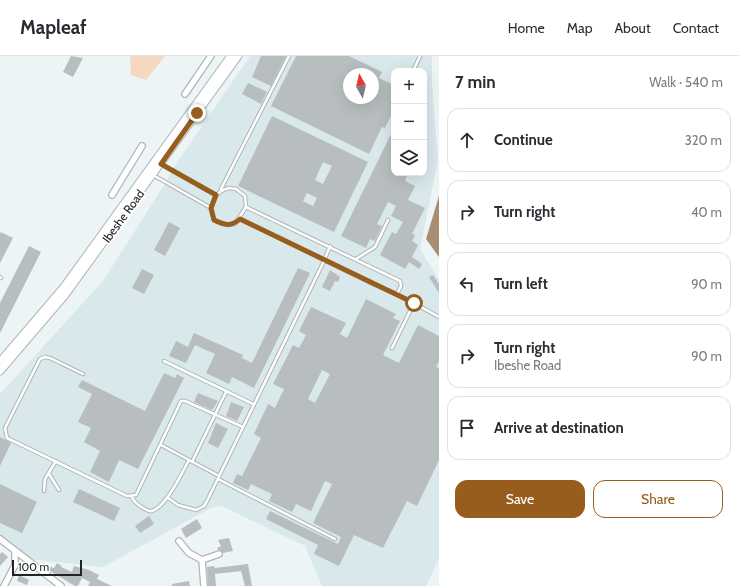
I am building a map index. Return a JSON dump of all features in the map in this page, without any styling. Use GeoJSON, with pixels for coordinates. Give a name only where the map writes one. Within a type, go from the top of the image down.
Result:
{"type":"FeatureCollection","features":[{"type":"Feature","properties":{"kind":"main road","name":"Ibeshe Road"},"geometry":{"type":"LineString","coordinates":[[0,362],[64,287],[231,56]]}},
{"type":"Feature","properties":{"kind":"main road","name":"Ibeshe Road"},"geometry":{"type":"LineString","coordinates":[[0,371],[65,295],[238,56]]}},
{"type":"Feature","properties":{"kind":"street"},"geometry":{"type":"LineString","coordinates":[[185,94],[211,56]]}},
{"type":"Feature","properties":{"kind":"street"},"geometry":{"type":"LineString","coordinates":[[112,195],[142,146]]}},
{"type":"Feature","properties":{"kind":"street"},"geometry":{"type":"LineString","coordinates":[[0,539],[61,586]]}},
{"type":"Feature","properties":{"kind":"street"},"geometry":{"type":"LineString","coordinates":[[179,541],[189,553],[202,560],[219,554]]}},
{"type":"Feature","properties":{"kind":"street"},"geometry":{"type":"LineString","coordinates":[[3,585],[16,565],[15,552]]}},
{"type":"Feature","properties":{"kind":"street"},"geometry":{"type":"LineString","coordinates":[[202,560],[204,586]]}},
{"type":"Feature","properties":{"kind":"lane"},"geometry":{"type":"LineString","coordinates":[[222,189],[229,188],[241,191],[245,196],[246,208],[240,219],[235,224],[226,226],[214,220],[211,208],[216,195],[222,189],[289,56]]}},
{"type":"Feature","properties":{"kind":"lane"},"geometry":{"type":"LineString","coordinates":[[414,68],[420,56]]}},
{"type":"Feature","properties":{"kind":"lane"},"geometry":{"type":"LineString","coordinates":[[161,164],[216,195]]}},
{"type":"Feature","properties":{"kind":"lane"},"geometry":{"type":"LineString","coordinates":[[153,175],[211,208]]}},
{"type":"Feature","properties":{"kind":"lane"},"geometry":{"type":"LineString","coordinates":[[246,208],[330,246],[400,281],[401,286],[397,294]]}},
{"type":"Feature","properties":{"kind":"lane"},"geometry":{"type":"LineString","coordinates":[[240,219],[324,261],[391,293],[397,294],[439,317]]}},
{"type":"Feature","properties":{"kind":"lane"},"geometry":{"type":"LineString","coordinates":[[356,259],[375,247],[388,220]]}},
{"type":"Feature","properties":{"kind":"lane"},"geometry":{"type":"LineString","coordinates":[[168,498],[178,505],[196,510],[204,506],[207,502],[330,246]]}},
{"type":"Feature","properties":{"kind":"lane"},"geometry":{"type":"LineString","coordinates":[[392,348],[414,303]]}},
{"type":"Feature","properties":{"kind":"lane"},"geometry":{"type":"LineString","coordinates":[[83,374],[50,358],[45,357],[40,359],[5,428],[8,438],[127,496],[136,495],[161,446],[181,401],[243,427]]}},
{"type":"Feature","properties":{"kind":"lane"},"geometry":{"type":"LineString","coordinates":[[164,361],[253,404]]}},
{"type":"Feature","properties":{"kind":"lane"},"geometry":{"type":"LineString","coordinates":[[132,496],[142,508],[152,511],[168,498],[191,461],[226,392]]}},
{"type":"Feature","properties":{"kind":"lane"},"geometry":{"type":"LineString","coordinates":[[161,446],[335,539]]}},
{"type":"Feature","properties":{"kind":"lane"},"geometry":{"type":"LineString","coordinates":[[44,491],[43,486],[56,461]]}},
{"type":"Feature","properties":{"kind":"lane"},"geometry":{"type":"LineString","coordinates":[[48,474],[59,490]]}},
{"type":"Feature","properties":{"kind":"shaded area"},"geometry":{"type":"Polygon","coordinates":[[[130,56],[165,56],[146,80],[131,75],[130,56]]]}},
{"type":"Feature","properties":{"kind":"shaded area"},"geometry":{"type":"Polygon","coordinates":[[[250,56],[432,56],[432,84],[438,160],[420,249],[439,280],[439,559],[426,586],[322,586],[305,546],[222,506],[213,507],[103,567],[27,559],[0,536],[0,394],[103,281],[166,182],[172,170],[250,56]]]}},
{"type":"Feature","properties":{"kind":"shaded area"},"geometry":{"type":"Polygon","coordinates":[[[439,196],[439,257],[426,239],[439,196]]]}},
{"type":"Feature","properties":{"kind":"building"},"geometry":{"type":"Polygon","coordinates":[[[71,56],[83,58],[73,77],[63,72],[71,56]]]}},
{"type":"Feature","properties":{"kind":"building"},"geometry":{"type":"Polygon","coordinates":[[[261,56],[286,56],[271,86],[252,77],[261,56]]]}},
{"type":"Feature","properties":{"kind":"building"},"geometry":{"type":"Polygon","coordinates":[[[296,56],[349,56],[374,68],[343,68],[343,104],[379,104],[379,78],[391,84],[391,116],[385,128],[382,127],[369,154],[271,106],[296,56]]]}},
{"type":"Feature","properties":{"kind":"building"},"geometry":{"type":"Polygon","coordinates":[[[379,71],[382,72],[379,78],[379,71]]]}},
{"type":"Feature","properties":{"kind":"building"},"geometry":{"type":"Polygon","coordinates":[[[248,83],[267,92],[261,104],[242,94],[248,83]]]}},
{"type":"Feature","properties":{"kind":"building"},"geometry":{"type":"Polygon","coordinates":[[[272,116],[368,162],[334,232],[238,186],[272,116]],[[323,162],[315,180],[323,184],[332,166],[323,162]],[[307,193],[303,201],[313,206],[317,198],[307,193]]]}},
{"type":"Feature","properties":{"kind":"building"},"geometry":{"type":"Polygon","coordinates":[[[391,134],[391,176],[407,176],[405,181],[415,186],[408,200],[425,208],[412,234],[415,235],[412,241],[418,245],[412,257],[422,264],[419,269],[409,262],[405,269],[380,255],[392,232],[396,234],[403,222],[391,216],[396,206],[388,202],[377,224],[382,226],[375,241],[370,239],[366,248],[341,236],[391,134]]]}},
{"type":"Feature","properties":{"kind":"building"},"geometry":{"type":"Polygon","coordinates":[[[169,222],[180,228],[165,256],[154,250],[169,222]]]}},
{"type":"Feature","properties":{"kind":"building"},"geometry":{"type":"Polygon","coordinates":[[[1,232],[13,238],[0,263],[0,234],[1,232]]]}},
{"type":"Feature","properties":{"kind":"building"},"geometry":{"type":"Polygon","coordinates":[[[29,246],[41,252],[0,333],[0,303],[29,246]]]}},
{"type":"Feature","properties":{"kind":"building"},"geometry":{"type":"Polygon","coordinates":[[[298,268],[310,273],[254,388],[232,377],[229,384],[206,373],[215,354],[195,345],[186,363],[169,356],[176,341],[188,347],[194,333],[243,355],[242,358],[252,363],[298,268]]]}},
{"type":"Feature","properties":{"kind":"building"},"geometry":{"type":"Polygon","coordinates":[[[142,269],[154,275],[144,294],[132,288],[142,269]]]}},
{"type":"Feature","properties":{"kind":"building"},"geometry":{"type":"Polygon","coordinates":[[[330,270],[340,277],[338,282],[335,281],[330,291],[322,287],[330,270]]]}},
{"type":"Feature","properties":{"kind":"building"},"geometry":{"type":"Polygon","coordinates":[[[433,275],[439,284],[439,293],[429,277],[433,275]]]}},
{"type":"Feature","properties":{"kind":"building"},"geometry":{"type":"Polygon","coordinates":[[[366,299],[396,314],[393,318],[400,321],[383,355],[399,363],[418,325],[439,336],[439,361],[436,367],[439,368],[439,460],[417,506],[407,501],[383,548],[354,535],[339,566],[314,554],[318,545],[266,519],[270,511],[338,544],[341,537],[313,523],[332,484],[325,481],[311,511],[296,504],[292,512],[269,501],[272,494],[251,484],[248,490],[233,483],[237,474],[242,476],[261,438],[254,434],[268,404],[275,408],[284,389],[273,384],[293,345],[299,348],[306,335],[299,331],[311,307],[346,323],[340,334],[347,338],[366,299]],[[322,370],[308,399],[315,403],[330,374],[322,370]]]}},
{"type":"Feature","properties":{"kind":"building"},"geometry":{"type":"Polygon","coordinates":[[[164,373],[175,378],[177,374],[184,378],[138,469],[119,460],[109,482],[90,472],[100,451],[84,442],[91,428],[78,422],[92,394],[78,387],[82,380],[145,411],[164,373]]]}},
{"type":"Feature","properties":{"kind":"building"},"geometry":{"type":"Polygon","coordinates":[[[198,393],[218,401],[212,410],[194,402],[198,393]]]}},
{"type":"Feature","properties":{"kind":"building"},"geometry":{"type":"Polygon","coordinates":[[[231,402],[244,407],[237,421],[226,416],[231,402]]]}},
{"type":"Feature","properties":{"kind":"building"},"geometry":{"type":"Polygon","coordinates":[[[216,423],[228,429],[218,448],[208,443],[216,423]]]}},
{"type":"Feature","properties":{"kind":"building"},"geometry":{"type":"Polygon","coordinates":[[[0,437],[11,443],[0,466],[0,437]]]}},
{"type":"Feature","properties":{"kind":"building"},"geometry":{"type":"Polygon","coordinates":[[[0,484],[37,502],[22,533],[0,523],[0,484]]]}},
{"type":"Feature","properties":{"kind":"building"},"geometry":{"type":"Polygon","coordinates":[[[79,489],[120,508],[114,521],[73,502],[79,489]]]}},
{"type":"Feature","properties":{"kind":"building"},"geometry":{"type":"Polygon","coordinates":[[[149,516],[154,524],[140,533],[135,526],[149,516]]]}},
{"type":"Feature","properties":{"kind":"building"},"geometry":{"type":"Polygon","coordinates":[[[197,519],[202,528],[186,538],[181,529],[197,519]]]}},
{"type":"Feature","properties":{"kind":"building"},"geometry":{"type":"Polygon","coordinates":[[[229,538],[233,551],[223,553],[218,550],[217,548],[221,546],[218,540],[229,538]]]}},
{"type":"Feature","properties":{"kind":"building"},"geometry":{"type":"Polygon","coordinates":[[[2,552],[8,557],[0,566],[0,554],[2,552]]]}},
{"type":"Feature","properties":{"kind":"building"},"geometry":{"type":"Polygon","coordinates":[[[57,563],[62,566],[61,567],[72,572],[74,566],[89,570],[99,575],[97,579],[112,586],[88,586],[90,582],[82,578],[78,586],[75,586],[45,568],[46,566],[54,568],[57,563]]]}},
{"type":"Feature","properties":{"kind":"building"},"geometry":{"type":"Polygon","coordinates":[[[248,564],[252,586],[245,586],[241,571],[215,574],[216,586],[208,586],[207,567],[214,566],[215,568],[248,564]]]}},
{"type":"Feature","properties":{"kind":"building"},"geometry":{"type":"Polygon","coordinates":[[[19,575],[29,580],[27,585],[17,581],[19,575]]]}},
{"type":"Feature","properties":{"kind":"building"},"geometry":{"type":"Polygon","coordinates":[[[189,581],[190,586],[172,586],[172,584],[189,581]]]}},
{"type":"Feature","properties":{"kind":"route"},"geometry":{"type":"LineString","coordinates":[[197,113],[161,164],[216,195],[211,208],[211,213],[214,220],[226,226],[235,224],[240,219],[324,261],[414,303]]}}]}
